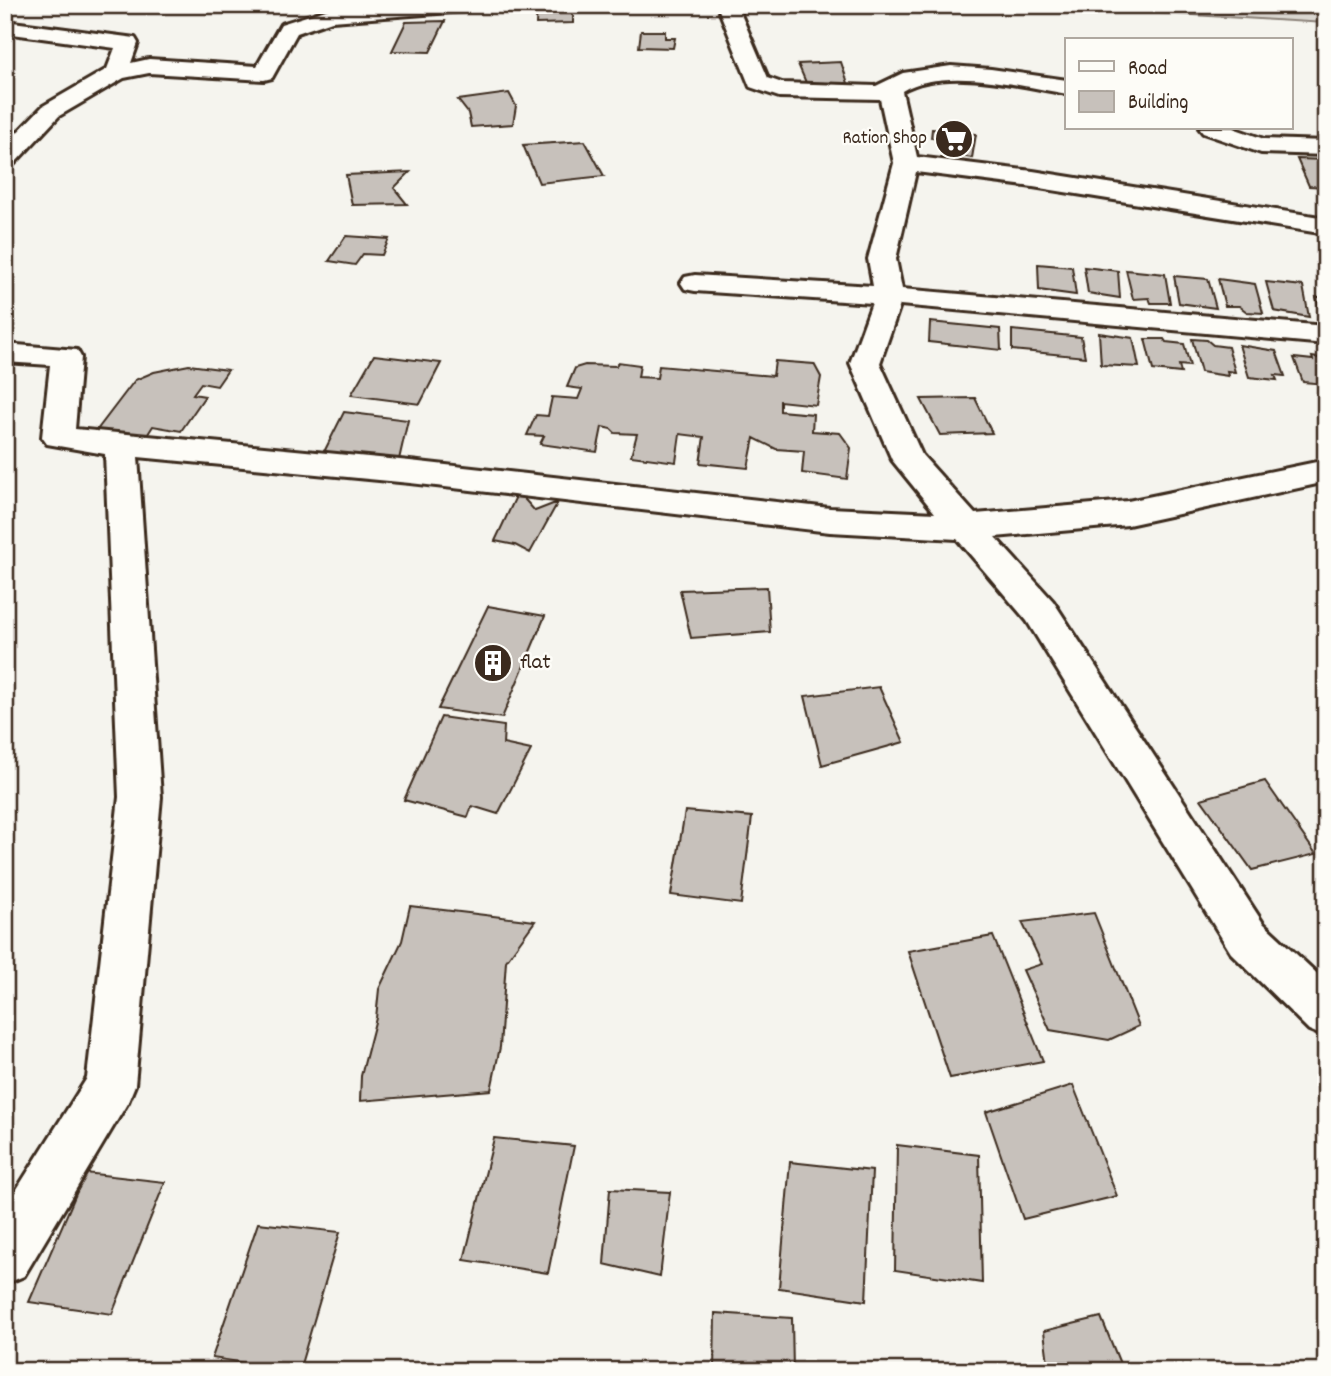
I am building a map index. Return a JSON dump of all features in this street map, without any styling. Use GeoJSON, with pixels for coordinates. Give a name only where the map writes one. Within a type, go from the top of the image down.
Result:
{"type":"FeatureCollection","features":[{"type":"Feature","properties":{"kind":"street"},"geometry":{"type":"LineString","coordinates":[[5,159],[51,111],[117,73],[149,66],[264,74],[289,29],[329,15],[464,5]]}},
{"type":"Feature","properties":{"kind":"street"},"geometry":{"type":"LineString","coordinates":[[727,5],[758,82],[766,87],[859,94],[890,90],[913,76],[937,74],[980,76],[1065,87]]}},
{"type":"Feature","properties":{"kind":"street"},"geometry":{"type":"LineString","coordinates":[[5,27],[127,43],[117,73]]}},
{"type":"Feature","properties":{"kind":"street"},"geometry":{"type":"LineString","coordinates":[[890,90],[906,163],[882,259],[888,296],[865,363],[908,460],[1040,611],[1247,938],[1326,1014]]}},
{"type":"Feature","properties":{"kind":"street"},"geometry":{"type":"LineString","coordinates":[[1217,130],[1261,146],[1326,148]]}},
{"type":"Feature","properties":{"kind":"street"},"geometry":{"type":"LineString","coordinates":[[906,163],[1033,179],[1326,226]]}},
{"type":"Feature","properties":{"kind":"street"},"geometry":{"type":"LineString","coordinates":[[695,283],[888,296],[1326,335]]}},
{"type":"Feature","properties":{"kind":"street"},"geometry":{"type":"LineString","coordinates":[[5,353],[66,357],[58,437],[121,446],[410,472],[830,520],[967,527],[1128,513],[1326,471]]}},
{"type":"Feature","properties":{"kind":"street"},"geometry":{"type":"LineString","coordinates":[[5,1257],[111,1085],[140,797],[121,446]]}},
{"type":"Feature","properties":{"kind":"shaded area"},"geometry":{"type":"Polygon","coordinates":[[[1155,5],[1326,5],[1326,23],[1160,13],[1155,5]]]}},
{"type":"Feature","properties":{"kind":"building"},"geometry":{"type":"Polygon","coordinates":[[[537,5],[573,5],[573,23],[536,24],[537,5]]]}},
{"type":"Feature","properties":{"kind":"building"},"geometry":{"type":"Polygon","coordinates":[[[445,21],[430,52],[392,51],[406,22],[445,21]]]}},
{"type":"Feature","properties":{"kind":"building"},"geometry":{"type":"Polygon","coordinates":[[[641,31],[665,31],[665,38],[675,38],[673,48],[639,47],[641,31]]]}},
{"type":"Feature","properties":{"kind":"building"},"geometry":{"type":"Polygon","coordinates":[[[841,62],[848,83],[807,85],[798,64],[841,62]]]}},
{"type":"Feature","properties":{"kind":"building"},"geometry":{"type":"Polygon","coordinates":[[[509,93],[516,106],[513,124],[471,127],[468,113],[458,100],[509,93]]]}},
{"type":"Feature","properties":{"kind":"building"},"geometry":{"type":"Polygon","coordinates":[[[932,129],[976,134],[972,158],[944,153],[947,140],[931,138],[932,129]]]}},
{"type":"Feature","properties":{"kind":"building"},"geometry":{"type":"Polygon","coordinates":[[[585,141],[604,176],[539,183],[523,145],[585,141]]]}},
{"type":"Feature","properties":{"kind":"building"},"geometry":{"type":"Polygon","coordinates":[[[1297,159],[1326,160],[1326,187],[1309,186],[1297,159]]]}},
{"type":"Feature","properties":{"kind":"building"},"geometry":{"type":"Polygon","coordinates":[[[410,172],[394,188],[407,204],[352,205],[346,175],[410,172]]]}},
{"type":"Feature","properties":{"kind":"building"},"geometry":{"type":"Polygon","coordinates":[[[346,236],[389,239],[382,255],[363,254],[355,265],[329,261],[346,236]]]}},
{"type":"Feature","properties":{"kind":"building"},"geometry":{"type":"Polygon","coordinates":[[[1038,264],[1072,267],[1076,295],[1039,290],[1038,264]]]}},
{"type":"Feature","properties":{"kind":"building"},"geometry":{"type":"Polygon","coordinates":[[[1084,267],[1118,271],[1120,298],[1088,293],[1084,267]]]}},
{"type":"Feature","properties":{"kind":"building"},"geometry":{"type":"Polygon","coordinates":[[[1126,270],[1165,274],[1170,303],[1151,303],[1149,298],[1133,299],[1126,270]]]}},
{"type":"Feature","properties":{"kind":"building"},"geometry":{"type":"Polygon","coordinates":[[[1174,276],[1208,279],[1216,308],[1179,303],[1174,276]]]}},
{"type":"Feature","properties":{"kind":"building"},"geometry":{"type":"Polygon","coordinates":[[[1218,279],[1255,284],[1263,313],[1247,312],[1239,306],[1225,306],[1218,279]]]}},
{"type":"Feature","properties":{"kind":"building"},"geometry":{"type":"Polygon","coordinates":[[[1266,282],[1303,286],[1309,317],[1274,311],[1266,282]]]}},
{"type":"Feature","properties":{"kind":"building"},"geometry":{"type":"Polygon","coordinates":[[[1316,297],[1326,297],[1326,316],[1321,315],[1316,297]]]}},
{"type":"Feature","properties":{"kind":"building"},"geometry":{"type":"Polygon","coordinates":[[[930,322],[1000,329],[1001,350],[929,342],[930,322]]]}},
{"type":"Feature","properties":{"kind":"building"},"geometry":{"type":"Polygon","coordinates":[[[1012,330],[1081,337],[1085,357],[1012,350],[1012,330]]]}},
{"type":"Feature","properties":{"kind":"building"},"geometry":{"type":"Polygon","coordinates":[[[1099,333],[1133,338],[1139,367],[1101,365],[1099,333]]]}},
{"type":"Feature","properties":{"kind":"building"},"geometry":{"type":"Polygon","coordinates":[[[1145,339],[1164,339],[1166,342],[1184,344],[1190,366],[1179,365],[1181,373],[1153,370],[1145,339]]]}},
{"type":"Feature","properties":{"kind":"building"},"geometry":{"type":"Polygon","coordinates":[[[1192,339],[1207,340],[1213,345],[1228,347],[1235,372],[1227,371],[1228,376],[1201,372],[1192,339]]]}},
{"type":"Feature","properties":{"kind":"building"},"geometry":{"type":"Polygon","coordinates":[[[1239,345],[1276,351],[1285,376],[1275,375],[1277,380],[1249,377],[1239,345]]]}},
{"type":"Feature","properties":{"kind":"building"},"geometry":{"type":"Polygon","coordinates":[[[374,355],[441,363],[420,404],[351,395],[374,355]]]}},
{"type":"Feature","properties":{"kind":"building"},"geometry":{"type":"Polygon","coordinates":[[[1312,357],[1326,359],[1326,384],[1303,382],[1294,358],[1313,360],[1312,357]]]}},
{"type":"Feature","properties":{"kind":"building"},"geometry":{"type":"Polygon","coordinates":[[[775,361],[814,364],[821,377],[816,405],[780,401],[780,411],[813,414],[812,431],[840,433],[851,448],[847,479],[802,473],[804,451],[776,449],[754,438],[748,468],[700,463],[704,437],[680,434],[676,462],[631,456],[637,434],[615,433],[602,427],[597,452],[540,444],[544,436],[527,435],[536,415],[548,416],[552,397],[578,399],[582,389],[567,387],[575,368],[585,365],[616,366],[618,362],[640,365],[638,377],[657,378],[659,366],[773,376],[775,361]]]}},
{"type":"Feature","properties":{"kind":"building"},"geometry":{"type":"Polygon","coordinates":[[[189,365],[228,370],[217,386],[201,383],[193,394],[205,396],[181,431],[153,426],[146,437],[97,430],[135,380],[154,372],[189,365]]]}},
{"type":"Feature","properties":{"kind":"building"},"geometry":{"type":"Polygon","coordinates":[[[975,398],[992,433],[940,435],[921,399],[975,398]]]}},
{"type":"Feature","properties":{"kind":"building"},"geometry":{"type":"Polygon","coordinates":[[[344,412],[408,420],[398,464],[323,454],[344,412]]]}},
{"type":"Feature","properties":{"kind":"building"},"geometry":{"type":"Polygon","coordinates":[[[518,492],[535,511],[558,502],[530,553],[515,545],[495,541],[518,492]]]}},
{"type":"Feature","properties":{"kind":"building"},"geometry":{"type":"Polygon","coordinates":[[[767,587],[770,632],[691,638],[680,590],[767,587]]]}},
{"type":"Feature","properties":{"kind":"building","name":"flat"},"geometry":{"type":"Polygon","coordinates":[[[488,606],[545,616],[502,718],[438,709],[488,606]]]}},
{"type":"Feature","properties":{"kind":"building"},"geometry":{"type":"Polygon","coordinates":[[[879,687],[904,742],[822,765],[805,696],[879,687]]]}},
{"type":"Feature","properties":{"kind":"building"},"geometry":{"type":"Polygon","coordinates":[[[441,717],[504,726],[503,744],[531,750],[498,814],[472,806],[468,817],[404,800],[441,717]]]}},
{"type":"Feature","properties":{"kind":"building"},"geometry":{"type":"Polygon","coordinates":[[[1265,781],[1316,854],[1252,870],[1201,799],[1265,781]]]}},
{"type":"Feature","properties":{"kind":"building"},"geometry":{"type":"Polygon","coordinates":[[[685,811],[752,817],[741,904],[671,895],[685,811]]]}},
{"type":"Feature","properties":{"kind":"building"},"geometry":{"type":"Polygon","coordinates":[[[410,906],[535,921],[506,961],[500,1047],[491,1090],[360,1101],[361,1076],[376,1018],[379,989],[402,941],[410,906]]]}},
{"type":"Feature","properties":{"kind":"building"},"geometry":{"type":"Polygon","coordinates":[[[1094,913],[1139,1026],[1109,1040],[1050,1030],[1023,970],[1042,964],[1022,922],[1094,913]]]}},
{"type":"Feature","properties":{"kind":"building"},"geometry":{"type":"Polygon","coordinates":[[[993,936],[1043,1061],[950,1078],[908,951],[993,936]]]}},
{"type":"Feature","properties":{"kind":"building"},"geometry":{"type":"Polygon","coordinates":[[[1073,1085],[1117,1196],[1023,1219],[986,1112],[1073,1085]]]}},
{"type":"Feature","properties":{"kind":"building"},"geometry":{"type":"Polygon","coordinates":[[[494,1138],[574,1146],[548,1273],[464,1260],[494,1138]]]}},
{"type":"Feature","properties":{"kind":"building"},"geometry":{"type":"Polygon","coordinates":[[[897,1145],[979,1155],[982,1283],[895,1270],[897,1145]]]}},
{"type":"Feature","properties":{"kind":"building"},"geometry":{"type":"Polygon","coordinates":[[[790,1162],[872,1171],[866,1301],[779,1288],[790,1162]]]}},
{"type":"Feature","properties":{"kind":"building"},"geometry":{"type":"Polygon","coordinates":[[[85,1173],[165,1182],[112,1314],[29,1302],[85,1173]]]}},
{"type":"Feature","properties":{"kind":"building"},"geometry":{"type":"Polygon","coordinates":[[[610,1189],[670,1192],[660,1277],[604,1264],[610,1189]]]}},
{"type":"Feature","properties":{"kind":"building"},"geometry":{"type":"Polygon","coordinates":[[[258,1223],[340,1232],[299,1371],[212,1358],[258,1223]]]}},
{"type":"Feature","properties":{"kind":"building"},"geometry":{"type":"Polygon","coordinates":[[[715,1313],[792,1318],[793,1371],[714,1371],[715,1313]]]}},
{"type":"Feature","properties":{"kind":"building"},"geometry":{"type":"Polygon","coordinates":[[[1101,1317],[1123,1371],[1049,1371],[1044,1331],[1101,1317]]]}},
{"type":"Feature","properties":{"kind":"place","name":"Ration Shop"},"geometry":{"type":"Point","coordinates":[954,139]}},
{"type":"Feature","properties":{"kind":"place","name":"flat"},"geometry":{"type":"Point","coordinates":[493,663]}}]}
